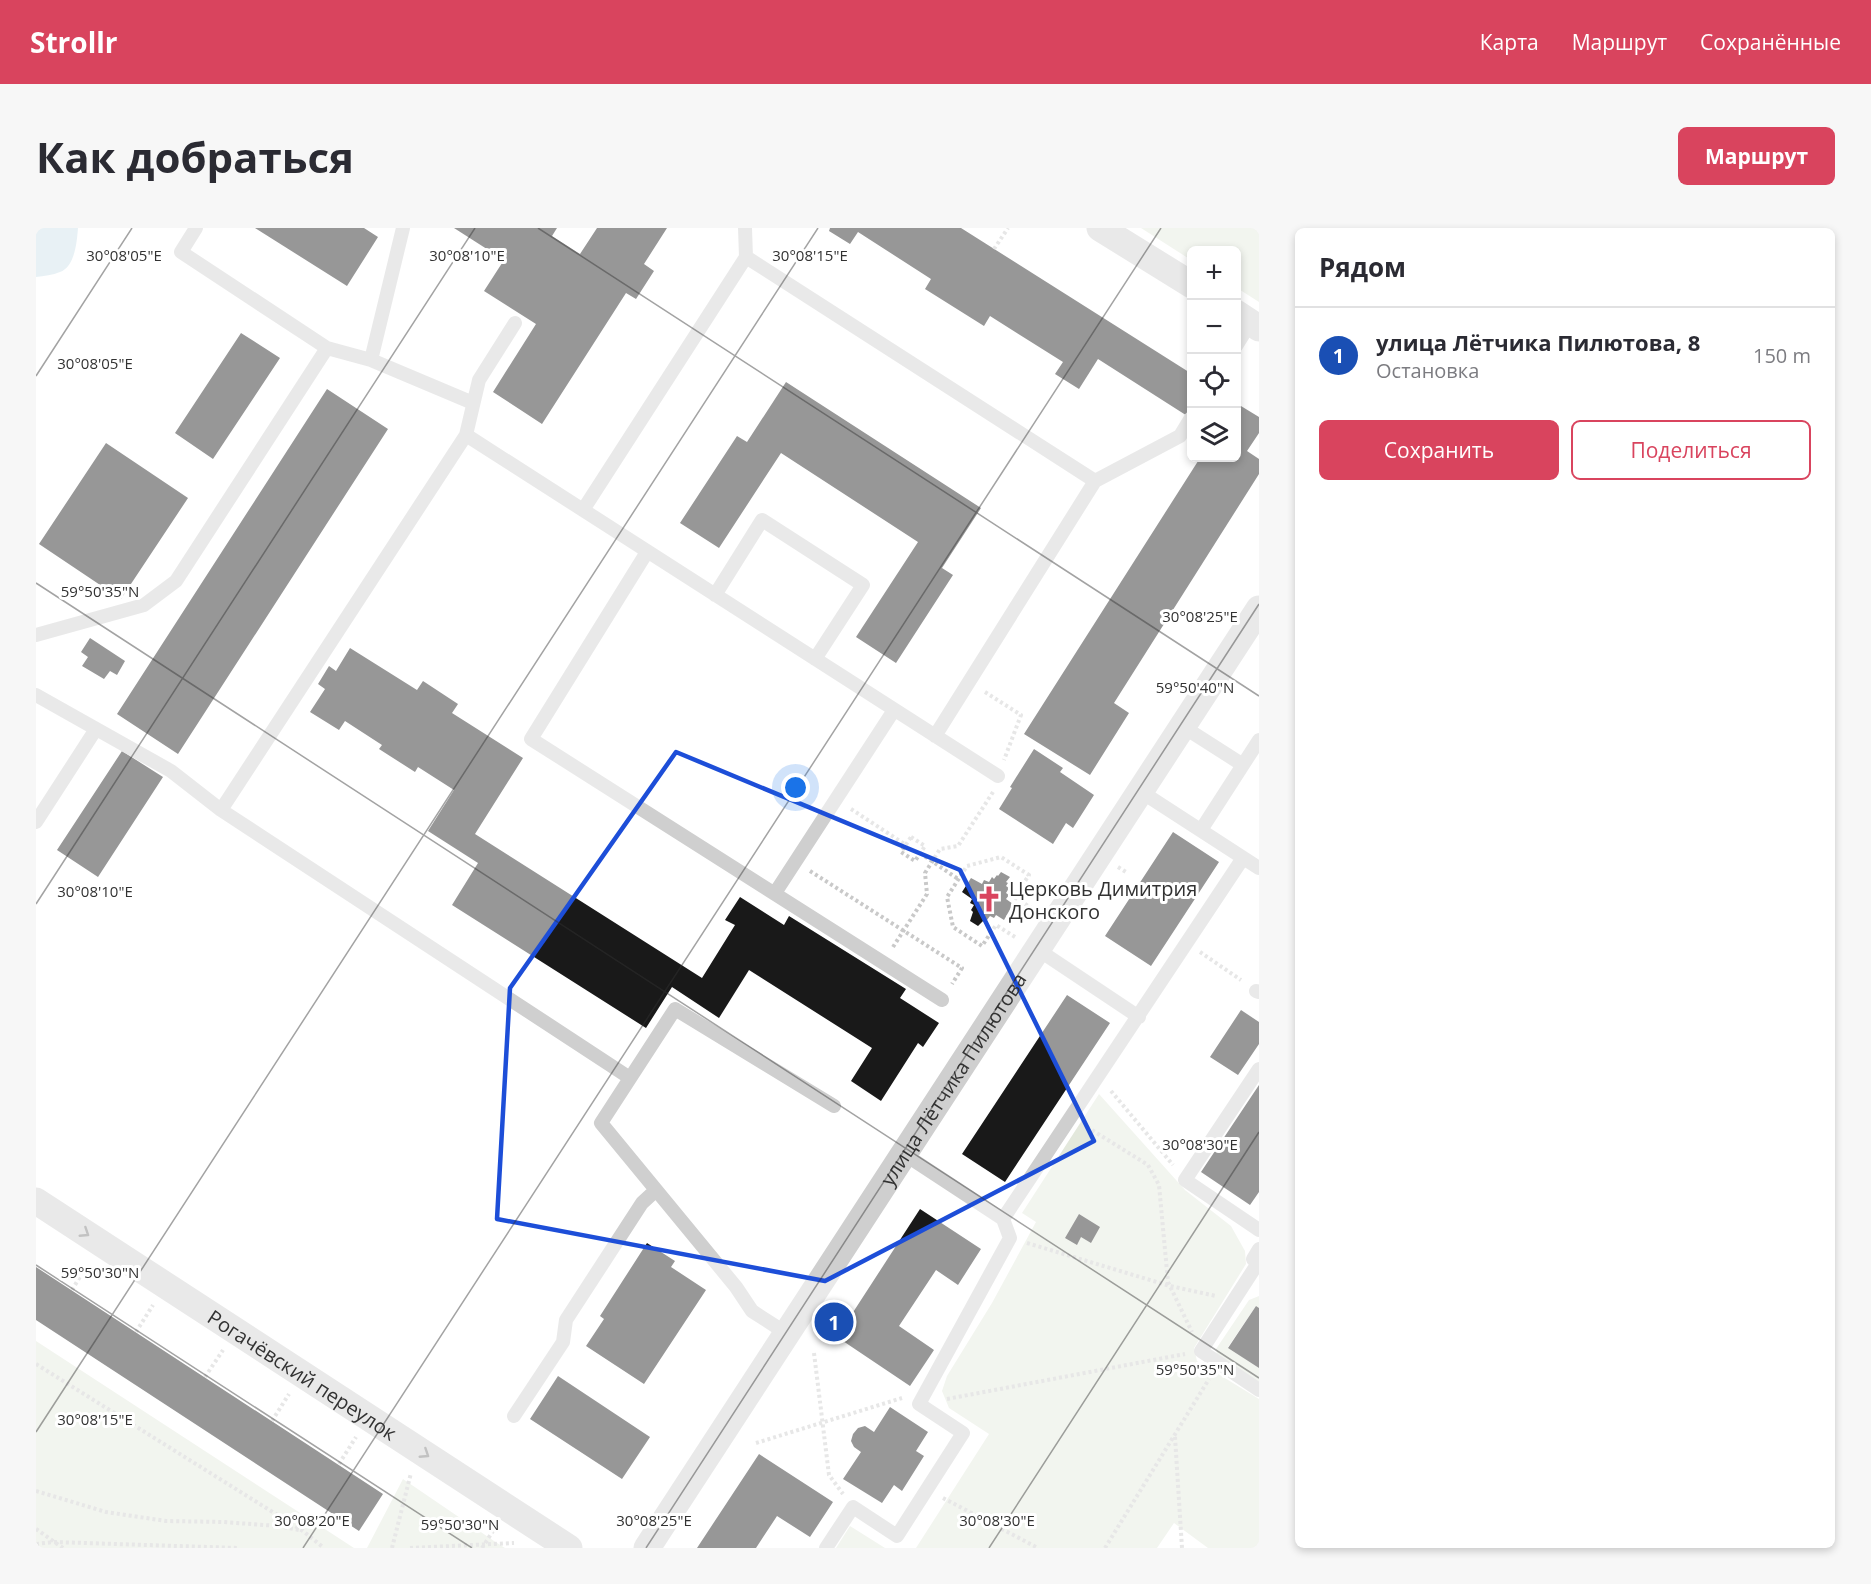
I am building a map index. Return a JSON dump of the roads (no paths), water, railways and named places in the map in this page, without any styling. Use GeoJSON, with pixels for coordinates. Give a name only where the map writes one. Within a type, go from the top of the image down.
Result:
{"type":"FeatureCollection","features":[{"type":"Feature","properties":{"kind":"street"},"geometry":{"type":"LineString","coordinates":[[1100,228],[1187,282]]}},
{"type":"Feature","properties":{"kind":"street","name":"улица Лётчика Пилютова"},"geometry":{"type":"LineString","coordinates":[[647,1548],[903,1154],[1028,944],[1140,791],[1182,726],[1251,637],[1259,609]]}},
{"type":"Feature","properties":{"kind":"street","name":"Рогачёвский переулок"},"geometry":{"type":"LineString","coordinates":[[36,1201],[569,1548]]}},
{"type":"Feature","properties":{"kind":"lane"},"geometry":{"type":"LineString","coordinates":[[196,228],[181,252],[327,348],[371,360],[473,403]]}},
{"type":"Feature","properties":{"kind":"lane"},"geometry":{"type":"LineString","coordinates":[[371,360],[403,228]]}},
{"type":"Feature","properties":{"kind":"lane"},"geometry":{"type":"LineString","coordinates":[[583,510],[746,257],[745,228]]}},
{"type":"Feature","properties":{"kind":"lane"},"geometry":{"type":"LineString","coordinates":[[746,257],[1095,481]]}},
{"type":"Feature","properties":{"kind":"lane"},"geometry":{"type":"LineString","coordinates":[[1241,336],[1249,321]]}},
{"type":"Feature","properties":{"kind":"lane"},"geometry":{"type":"LineString","coordinates":[[221,810],[466,435],[479,380],[515,323]]}},
{"type":"Feature","properties":{"kind":"lane"},"geometry":{"type":"LineString","coordinates":[[36,635],[144,605],[176,580],[327,348]]}},
{"type":"Feature","properties":{"kind":"lane"},"geometry":{"type":"LineString","coordinates":[[935,736],[1095,481],[1180,436],[1187,425]]}},
{"type":"Feature","properties":{"kind":"lane"},"geometry":{"type":"LineString","coordinates":[[466,435],[998,776]]}},
{"type":"Feature","properties":{"kind":"lane"},"geometry":{"type":"LineString","coordinates":[[715,595],[762,520],[863,585],[815,659]]}},
{"type":"Feature","properties":{"kind":"lane"},"geometry":{"type":"LineString","coordinates":[[648,552],[531,739],[942,1000]]}},
{"type":"Feature","properties":{"kind":"lane"},"geometry":{"type":"LineString","coordinates":[[36,695],[171,771],[221,810],[630,1078]]}},
{"type":"Feature","properties":{"kind":"lane"},"geometry":{"type":"LineString","coordinates":[[775,893],[894,710]]}},
{"type":"Feature","properties":{"kind":"lane"},"geometry":{"type":"LineString","coordinates":[[1182,726],[1243,765]]}},
{"type":"Feature","properties":{"kind":"lane"},"geometry":{"type":"LineString","coordinates":[[36,822],[96,729]]}},
{"type":"Feature","properties":{"kind":"lane"},"geometry":{"type":"LineString","coordinates":[[1201,831],[1259,740]]}},
{"type":"Feature","properties":{"kind":"lane"},"geometry":{"type":"LineString","coordinates":[[1140,791],[1259,868]]}},
{"type":"Feature","properties":{"kind":"lane"},"geometry":{"type":"LineString","coordinates":[[1003,1219],[1243,858]]}},
{"type":"Feature","properties":{"kind":"lane"},"geometry":{"type":"LineString","coordinates":[[1028,944],[1138,1017]]}},
{"type":"Feature","properties":{"kind":"lane"},"geometry":{"type":"LineString","coordinates":[[786,1333],[752,1311],[736,1287],[601,1123],[675,1009],[834,1106]]}},
{"type":"Feature","properties":{"kind":"lane"},"geometry":{"type":"LineString","coordinates":[[1259,1069],[1185,1179],[1259,1230]]}},
{"type":"Feature","properties":{"kind":"lane"},"geometry":{"type":"LineString","coordinates":[[826,1548],[853,1507],[897,1536],[963,1432],[919,1404],[1010,1238],[1003,1219],[903,1154]]}},
{"type":"Feature","properties":{"kind":"lane"},"geometry":{"type":"LineString","coordinates":[[514,1416],[563,1342],[567,1320],[642,1203],[655,1191]]}},
{"type":"Feature","properties":{"kind":"lane"},"geometry":{"type":"LineString","coordinates":[[1259,1259],[1201,1351],[1259,1390]]}},
{"type":"Feature","properties":{"kind":"place","name":"Церковь Димитрия Донского"},"geometry":{"type":"Point","coordinates":[989,899]}},
{"type":"Feature","properties":{"kind":"place","name":"улица Лётчика Пилютова, 8"},"geometry":{"type":"Point","coordinates":[834,1322]}}]}
